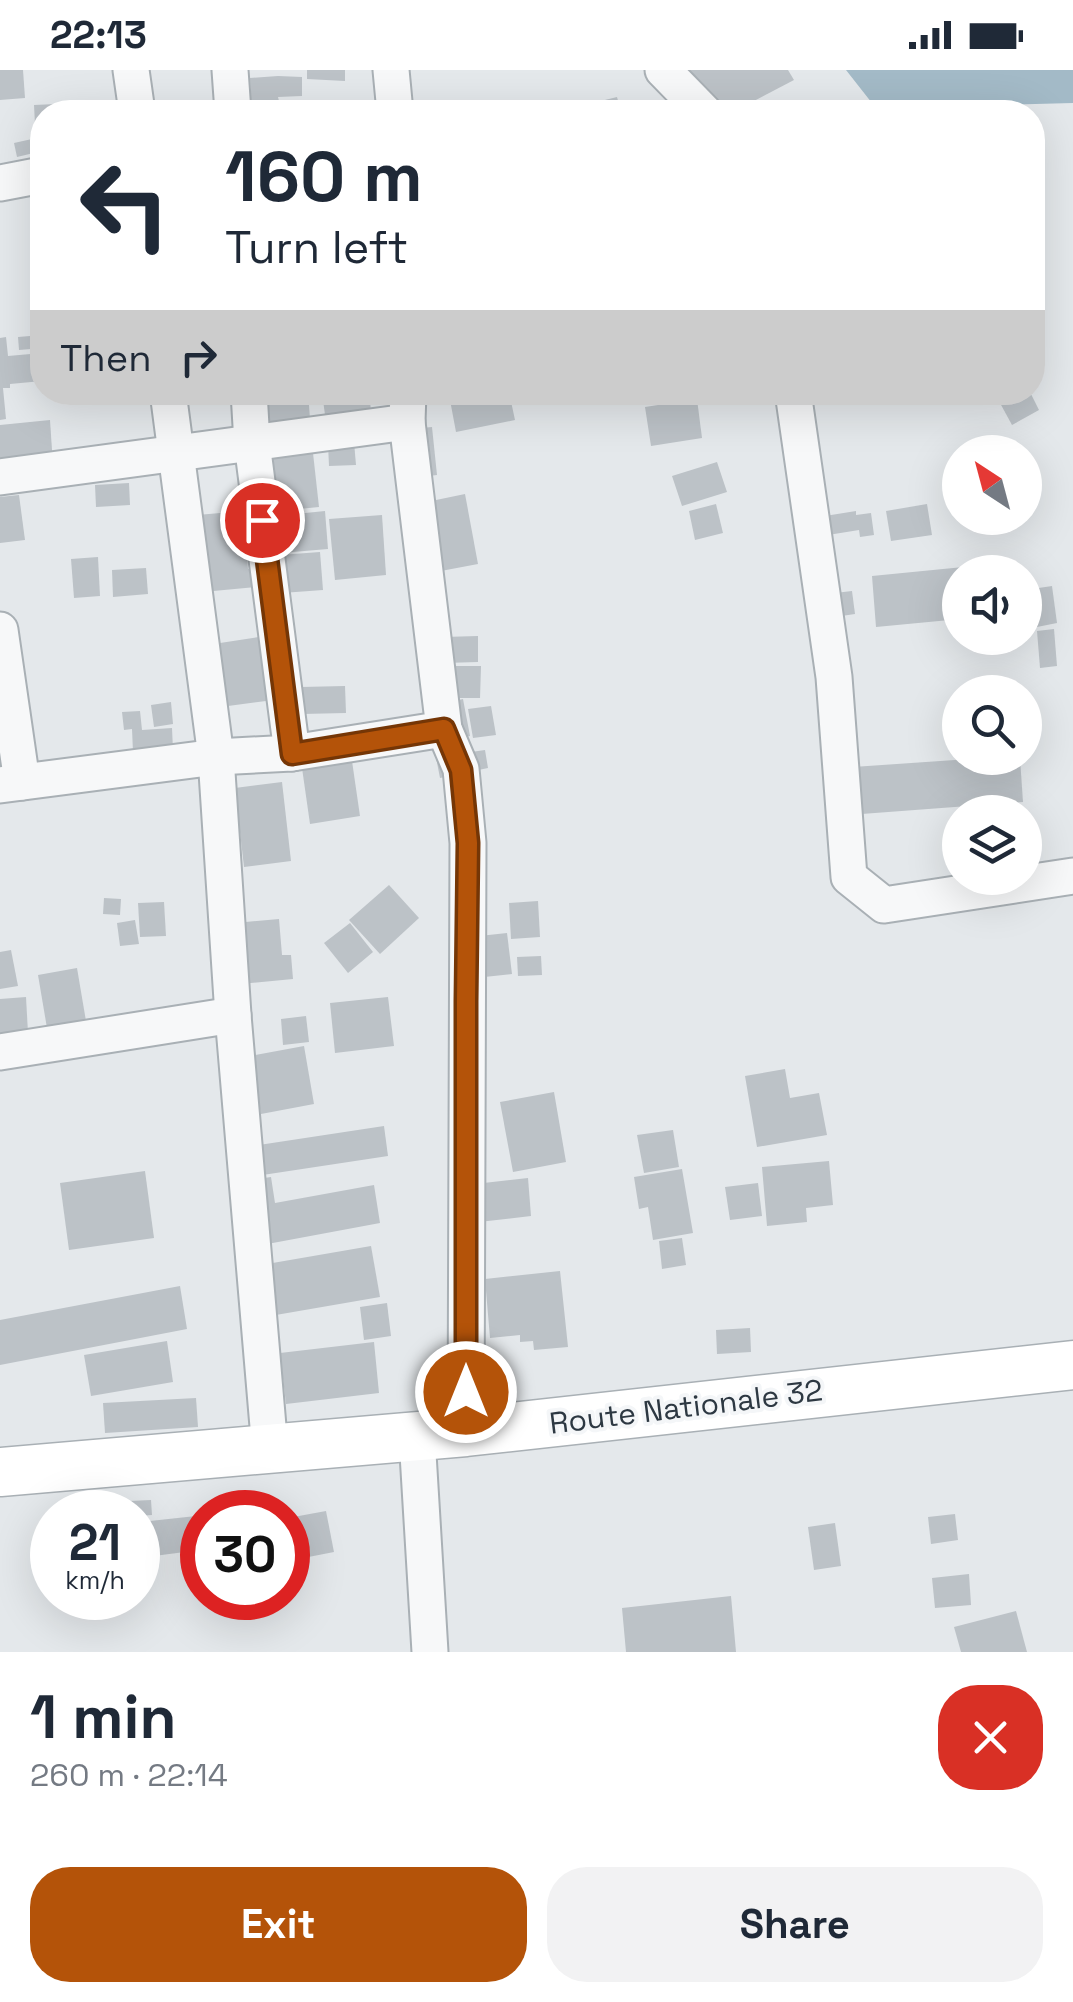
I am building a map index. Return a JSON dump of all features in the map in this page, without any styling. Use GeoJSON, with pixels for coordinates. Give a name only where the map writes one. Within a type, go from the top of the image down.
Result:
{"type":"FeatureCollection","features":[{"type":"Feature","properties":{"kind":"street"},"geometry":{"type":"LineString","coordinates":[[131,70],[135,100]]}},
{"type":"Feature","properties":{"kind":"street"},"geometry":{"type":"LineString","coordinates":[[230,70],[232,100]]}},
{"type":"Feature","properties":{"kind":"street"},"geometry":{"type":"LineString","coordinates":[[391,70],[395,100]]}},
{"type":"Feature","properties":{"kind":"street"},"geometry":{"type":"LineString","coordinates":[[664,70],[693,100]]}},
{"type":"Feature","properties":{"kind":"street"},"geometry":{"type":"LineString","coordinates":[[0,183],[30,177]]}},
{"type":"Feature","properties":{"kind":"street"},"geometry":{"type":"LineString","coordinates":[[169,405],[216,757],[270,1450]]}},
{"type":"Feature","properties":{"kind":"street"},"geometry":{"type":"LineString","coordinates":[[250,405],[292,754]]}},
{"type":"Feature","properties":{"kind":"street"},"geometry":{"type":"LineString","coordinates":[[795,405],[834,678],[849,877],[884,905],[1073,876]]}},
{"type":"Feature","properties":{"kind":"street"},"geometry":{"type":"LineString","coordinates":[[0,477],[252,442],[408,407],[444,729],[461,770],[468,843],[466,1432]]}},
{"type":"Feature","properties":{"kind":"street"},"geometry":{"type":"LineString","coordinates":[[0,630],[11,784],[216,757],[292,754],[444,729]]}},
{"type":"Feature","properties":{"kind":"street"},"geometry":{"type":"LineString","coordinates":[[0,1052],[234,1015]]}},
{"type":"Feature","properties":{"kind":"street","name":"Route Nationale 32"},"geometry":{"type":"LineString","coordinates":[[0,1472],[416,1437],[1073,1366]]}},
{"type":"Feature","properties":{"kind":"street"},"geometry":{"type":"LineString","coordinates":[[416,1437],[430,1652]]}},
{"type":"Feature","properties":{"kind":"water"},"geometry":{"type":"Polygon","coordinates":[[[846,70],[1073,70],[1073,103],[870,100],[846,70]]]}},
{"type":"Feature","properties":{"kind":"building"},"geometry":{"type":"Polygon","coordinates":[[[0,70],[23,70],[25,98],[0,100],[0,70]]]}},
{"type":"Feature","properties":{"kind":"building"},"geometry":{"type":"Polygon","coordinates":[[[307,70],[345,70],[345,81],[307,79],[307,70]]]}},
{"type":"Feature","properties":{"kind":"building"},"geometry":{"type":"Polygon","coordinates":[[[655,70],[788,70],[794,80],[756,100],[688,100],[655,70]]]}},
{"type":"Feature","properties":{"kind":"building"},"geometry":{"type":"Polygon","coordinates":[[[302,77],[302,96],[251,100],[250,78],[302,77]]]}},
{"type":"Feature","properties":{"kind":"building"},"geometry":{"type":"Polygon","coordinates":[[[30,139],[30,154],[17,157],[14,143],[30,139]]]}},
{"type":"Feature","properties":{"kind":"building"},"geometry":{"type":"Polygon","coordinates":[[[30,336],[30,349],[19,350],[18,337],[30,336]]]}},
{"type":"Feature","properties":{"kind":"building"},"geometry":{"type":"Polygon","coordinates":[[[6,337],[8,356],[30,354],[30,382],[3,388],[6,419],[0,420],[0,338],[6,337]]]}},
{"type":"Feature","properties":{"kind":"building"},"geometry":{"type":"Polygon","coordinates":[[[263,405],[309,405],[310,419],[265,423],[263,405]]]}},
{"type":"Feature","properties":{"kind":"building"},"geometry":{"type":"Polygon","coordinates":[[[324,405],[370,405],[371,411],[325,415],[324,405]]]}},
{"type":"Feature","properties":{"kind":"building"},"geometry":{"type":"Polygon","coordinates":[[[451,405],[512,405],[515,420],[456,432],[451,405]]]}},
{"type":"Feature","properties":{"kind":"building"},"geometry":{"type":"Polygon","coordinates":[[[698,405],[702,438],[651,446],[645,407],[698,405]]]}},
{"type":"Feature","properties":{"kind":"building"},"geometry":{"type":"Polygon","coordinates":[[[1001,405],[1036,405],[1039,410],[1012,425],[1001,405]]]}},
{"type":"Feature","properties":{"kind":"building"},"geometry":{"type":"Polygon","coordinates":[[[50,420],[53,465],[0,469],[0,425],[50,420]]]}},
{"type":"Feature","properties":{"kind":"building"},"geometry":{"type":"Polygon","coordinates":[[[432,427],[437,475],[405,479],[400,430],[432,427]]]}},
{"type":"Feature","properties":{"kind":"building"},"geometry":{"type":"Polygon","coordinates":[[[354,442],[356,465],[329,466],[328,444],[354,442]]]}},
{"type":"Feature","properties":{"kind":"building"},"geometry":{"type":"Polygon","coordinates":[[[312,444],[319,507],[269,512],[262,449],[312,444]]]}},
{"type":"Feature","properties":{"kind":"building"},"geometry":{"type":"Polygon","coordinates":[[[717,462],[727,492],[682,506],[672,476],[717,462]]]}},
{"type":"Feature","properties":{"kind":"building"},"geometry":{"type":"Polygon","coordinates":[[[129,483],[130,505],[96,507],[95,485],[129,483]]]}},
{"type":"Feature","properties":{"kind":"building"},"geometry":{"type":"Polygon","coordinates":[[[465,494],[478,564],[425,574],[412,505],[465,494]]]}},
{"type":"Feature","properties":{"kind":"building"},"geometry":{"type":"Polygon","coordinates":[[[19,495],[25,540],[0,543],[0,497],[19,495]]]}},
{"type":"Feature","properties":{"kind":"building"},"geometry":{"type":"Polygon","coordinates":[[[716,504],[723,533],[695,540],[689,511],[716,504]]]}},
{"type":"Feature","properties":{"kind":"building"},"geometry":{"type":"Polygon","coordinates":[[[927,504],[932,535],[891,541],[886,511],[927,504]]]}},
{"type":"Feature","properties":{"kind":"building"},"geometry":{"type":"Polygon","coordinates":[[[243,511],[248,569],[256,568],[257,587],[192,593],[186,516],[243,511]]]}},
{"type":"Feature","properties":{"kind":"building"},"geometry":{"type":"Polygon","coordinates":[[[325,511],[328,549],[269,554],[266,517],[325,511]]]}},
{"type":"Feature","properties":{"kind":"building"},"geometry":{"type":"Polygon","coordinates":[[[856,511],[856,515],[871,513],[874,535],[860,537],[859,530],[828,535],[825,516],[856,511]]]}},
{"type":"Feature","properties":{"kind":"building"},"geometry":{"type":"Polygon","coordinates":[[[382,515],[386,575],[335,580],[329,519],[382,515]]]}},
{"type":"Feature","properties":{"kind":"building"},"geometry":{"type":"Polygon","coordinates":[[[320,552],[323,590],[282,593],[280,555],[320,552]]]}},
{"type":"Feature","properties":{"kind":"building"},"geometry":{"type":"Polygon","coordinates":[[[98,557],[100,596],[74,598],[71,559],[98,557]]]}},
{"type":"Feature","properties":{"kind":"building"},"geometry":{"type":"Polygon","coordinates":[[[146,568],[148,594],[113,597],[112,570],[146,568]]]}},
{"type":"Feature","properties":{"kind":"building"},"geometry":{"type":"Polygon","coordinates":[[[942,569],[942,621],[876,627],[872,576],[942,569]]]}},
{"type":"Feature","properties":{"kind":"building"},"geometry":{"type":"Polygon","coordinates":[[[1052,586],[1057,623],[1042,626],[1042,588],[1052,586]]]}},
{"type":"Feature","properties":{"kind":"building"},"geometry":{"type":"Polygon","coordinates":[[[852,591],[855,614],[821,619],[818,595],[852,591]]]}},
{"type":"Feature","properties":{"kind":"building"},"geometry":{"type":"Polygon","coordinates":[[[1054,629],[1057,666],[1040,668],[1042,630],[1054,629]]]}},
{"type":"Feature","properties":{"kind":"building"},"geometry":{"type":"Polygon","coordinates":[[[265,636],[274,700],[228,706],[226,690],[214,692],[207,645],[265,636]]]}},
{"type":"Feature","properties":{"kind":"building"},"geometry":{"type":"Polygon","coordinates":[[[478,636],[478,662],[444,663],[444,637],[478,636]]]}},
{"type":"Feature","properties":{"kind":"building"},"geometry":{"type":"Polygon","coordinates":[[[443,666],[481,666],[480,698],[442,698],[443,666]]]}},
{"type":"Feature","properties":{"kind":"building"},"geometry":{"type":"Polygon","coordinates":[[[345,686],[346,713],[302,714],[301,687],[345,686]]]}},
{"type":"Feature","properties":{"kind":"building"},"geometry":{"type":"Polygon","coordinates":[[[463,699],[470,736],[448,741],[441,704],[463,699]]]}},
{"type":"Feature","properties":{"kind":"building"},"geometry":{"type":"Polygon","coordinates":[[[171,702],[173,724],[154,727],[151,705],[171,702]]]}},
{"type":"Feature","properties":{"kind":"building"},"geometry":{"type":"Polygon","coordinates":[[[491,706],[496,735],[473,738],[468,709],[491,706]]]}},
{"type":"Feature","properties":{"kind":"building"},"geometry":{"type":"Polygon","coordinates":[[[140,711],[142,730],[172,728],[173,750],[133,752],[132,729],[124,730],[122,712],[140,711]]]}},
{"type":"Feature","properties":{"kind":"building"},"geometry":{"type":"Polygon","coordinates":[[[468,740],[471,752],[485,750],[488,768],[440,778],[434,747],[468,740]]]}},
{"type":"Feature","properties":{"kind":"building"},"geometry":{"type":"Polygon","coordinates":[[[352,761],[360,816],[310,824],[302,768],[352,761]]]}},
{"type":"Feature","properties":{"kind":"building"},"geometry":{"type":"Polygon","coordinates":[[[942,761],[942,775],[1021,775],[1023,795],[942,795],[942,808],[835,816],[853,767],[942,761]]]}},
{"type":"Feature","properties":{"kind":"building"},"geometry":{"type":"Polygon","coordinates":[[[282,782],[291,861],[244,867],[235,788],[282,782]]]}},
{"type":"Feature","properties":{"kind":"building"},"geometry":{"type":"Polygon","coordinates":[[[389,885],[419,918],[380,954],[349,920],[389,885]]]}},
{"type":"Feature","properties":{"kind":"building"},"geometry":{"type":"Polygon","coordinates":[[[104,898],[121,899],[120,915],[103,914],[104,898]]]}},
{"type":"Feature","properties":{"kind":"building"},"geometry":{"type":"Polygon","coordinates":[[[538,901],[540,937],[511,939],[509,903],[538,901]]]}},
{"type":"Feature","properties":{"kind":"building"},"geometry":{"type":"Polygon","coordinates":[[[164,902],[166,936],[140,937],[138,903],[164,902]]]}},
{"type":"Feature","properties":{"kind":"building"},"geometry":{"type":"Polygon","coordinates":[[[279,919],[282,955],[291,955],[293,979],[240,984],[235,923],[279,919]]]}},
{"type":"Feature","properties":{"kind":"building"},"geometry":{"type":"Polygon","coordinates":[[[135,920],[139,944],[120,946],[117,923],[135,920]]]}},
{"type":"Feature","properties":{"kind":"building"},"geometry":{"type":"Polygon","coordinates":[[[350,923],[373,952],[348,973],[324,943],[350,923]]]}},
{"type":"Feature","properties":{"kind":"building"},"geometry":{"type":"Polygon","coordinates":[[[507,933],[512,974],[475,978],[470,937],[507,933]]]}},
{"type":"Feature","properties":{"kind":"building"},"geometry":{"type":"Polygon","coordinates":[[[11,950],[18,986],[0,989],[0,952],[11,950]]]}},
{"type":"Feature","properties":{"kind":"building"},"geometry":{"type":"Polygon","coordinates":[[[541,956],[542,975],[518,976],[517,957],[541,956]]]}},
{"type":"Feature","properties":{"kind":"building"},"geometry":{"type":"Polygon","coordinates":[[[77,968],[87,1027],[48,1034],[38,975],[77,968]]]}},
{"type":"Feature","properties":{"kind":"building"},"geometry":{"type":"Polygon","coordinates":[[[26,997],[28,1033],[0,1034],[0,999],[26,997]]]}},
{"type":"Feature","properties":{"kind":"building"},"geometry":{"type":"Polygon","coordinates":[[[388,997],[394,1046],[335,1053],[330,1003],[388,997]]]}},
{"type":"Feature","properties":{"kind":"building"},"geometry":{"type":"Polygon","coordinates":[[[306,1016],[309,1042],[283,1045],[281,1019],[306,1016]]]}},
{"type":"Feature","properties":{"kind":"building"},"geometry":{"type":"Polygon","coordinates":[[[304,1046],[314,1104],[261,1114],[250,1056],[304,1046]]]}},
{"type":"Feature","properties":{"kind":"building"},"geometry":{"type":"Polygon","coordinates":[[[785,1069],[790,1098],[819,1093],[827,1135],[757,1147],[745,1076],[785,1069]]]}},
{"type":"Feature","properties":{"kind":"building"},"geometry":{"type":"Polygon","coordinates":[[[554,1092],[566,1162],[513,1172],[500,1102],[554,1092]]]}},
{"type":"Feature","properties":{"kind":"building"},"geometry":{"type":"Polygon","coordinates":[[[384,1126],[388,1156],[256,1176],[252,1146],[384,1126]]]}},
{"type":"Feature","properties":{"kind":"building"},"geometry":{"type":"Polygon","coordinates":[[[673,1130],[679,1167],[644,1173],[637,1135],[673,1130]]]}},
{"type":"Feature","properties":{"kind":"building"},"geometry":{"type":"Polygon","coordinates":[[[829,1161],[833,1205],[806,1208],[807,1222],[767,1226],[762,1167],[829,1161]]]}},
{"type":"Feature","properties":{"kind":"building"},"geometry":{"type":"Polygon","coordinates":[[[682,1169],[693,1233],[653,1240],[648,1207],[639,1209],[634,1177],[682,1169]]]}},
{"type":"Feature","properties":{"kind":"building"},"geometry":{"type":"Polygon","coordinates":[[[145,1171],[154,1238],[69,1250],[60,1183],[145,1171]]]}},
{"type":"Feature","properties":{"kind":"building"},"geometry":{"type":"Polygon","coordinates":[[[271,1177],[275,1203],[374,1185],[380,1223],[262,1245],[251,1180],[271,1177]]]}},
{"type":"Feature","properties":{"kind":"building"},"geometry":{"type":"Polygon","coordinates":[[[528,1178],[531,1216],[470,1223],[466,1185],[528,1178]]]}},
{"type":"Feature","properties":{"kind":"building"},"geometry":{"type":"Polygon","coordinates":[[[758,1183],[762,1216],[730,1220],[725,1187],[758,1183]]]}},
{"type":"Feature","properties":{"kind":"building"},"geometry":{"type":"Polygon","coordinates":[[[682,1238],[686,1265],[662,1269],[659,1241],[682,1238]]]}},
{"type":"Feature","properties":{"kind":"building"},"geometry":{"type":"Polygon","coordinates":[[[371,1246],[380,1297],[270,1316],[261,1265],[371,1246]]]}},
{"type":"Feature","properties":{"kind":"building"},"geometry":{"type":"Polygon","coordinates":[[[560,1271],[568,1347],[534,1350],[533,1341],[520,1342],[520,1335],[490,1338],[485,1279],[560,1271]]]}},
{"type":"Feature","properties":{"kind":"building"},"geometry":{"type":"Polygon","coordinates":[[[180,1286],[187,1329],[0,1365],[0,1320],[180,1286]]]}},
{"type":"Feature","properties":{"kind":"building"},"geometry":{"type":"Polygon","coordinates":[[[387,1303],[391,1336],[364,1340],[360,1307],[387,1303]]]}},
{"type":"Feature","properties":{"kind":"building"},"geometry":{"type":"Polygon","coordinates":[[[750,1328],[751,1352],[717,1354],[716,1330],[750,1328]]]}},
{"type":"Feature","properties":{"kind":"building"},"geometry":{"type":"Polygon","coordinates":[[[167,1341],[173,1382],[91,1396],[84,1355],[167,1341]]]}},
{"type":"Feature","properties":{"kind":"building"},"geometry":{"type":"Polygon","coordinates":[[[374,1342],[379,1393],[286,1404],[280,1353],[374,1342]]]}},
{"type":"Feature","properties":{"kind":"building"},"geometry":{"type":"Polygon","coordinates":[[[196,1398],[198,1427],[105,1433],[103,1403],[196,1398]]]}},
{"type":"Feature","properties":{"kind":"building"},"geometry":{"type":"Polygon","coordinates":[[[326,1511],[334,1552],[310,1557],[310,1514],[326,1511]]]}},
{"type":"Feature","properties":{"kind":"building"},"geometry":{"type":"Polygon","coordinates":[[[955,1514],[958,1540],[931,1544],[928,1517],[955,1514]]]}},
{"type":"Feature","properties":{"kind":"building"},"geometry":{"type":"Polygon","coordinates":[[[180,1518],[180,1553],[160,1555],[160,1520],[180,1518]]]}},
{"type":"Feature","properties":{"kind":"building"},"geometry":{"type":"Polygon","coordinates":[[[835,1523],[841,1566],[814,1570],[808,1527],[835,1523]]]}},
{"type":"Feature","properties":{"kind":"building"},"geometry":{"type":"Polygon","coordinates":[[[969,1574],[971,1605],[935,1608],[932,1578],[969,1574]]]}},
{"type":"Feature","properties":{"kind":"building"},"geometry":{"type":"Polygon","coordinates":[[[731,1596],[736,1652],[626,1652],[622,1608],[731,1596]]]}},
{"type":"Feature","properties":{"kind":"building"},"geometry":{"type":"Polygon","coordinates":[[[1016,1611],[1027,1652],[961,1652],[954,1627],[1016,1611]]]}},
{"type":"Feature","properties":{"kind":"route"},"geometry":{"type":"LineString","coordinates":[[262,520],[292,754],[444,729],[461,770],[468,843],[466,1392]]}}]}
